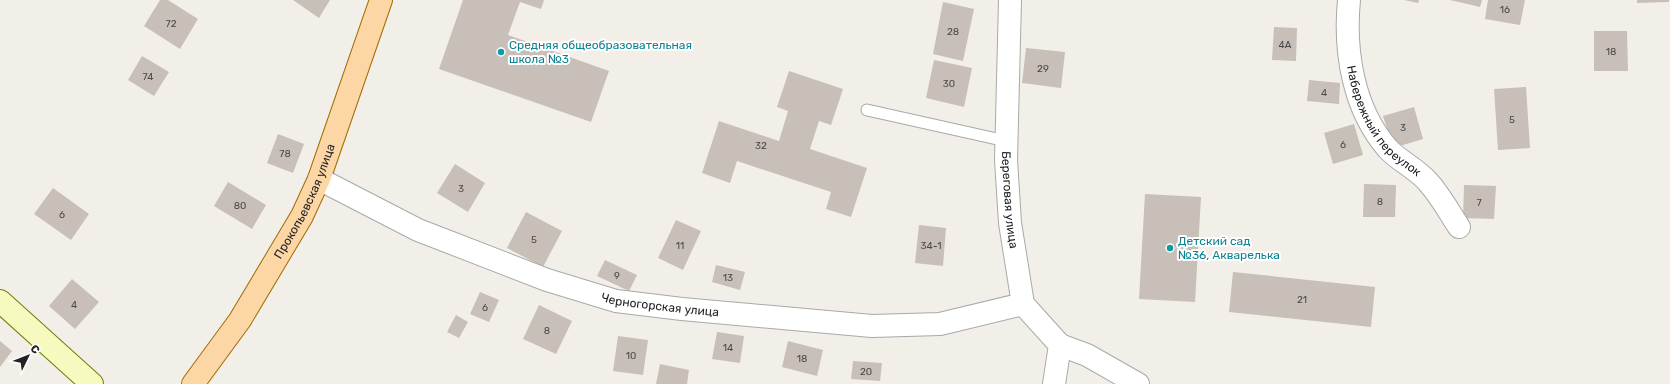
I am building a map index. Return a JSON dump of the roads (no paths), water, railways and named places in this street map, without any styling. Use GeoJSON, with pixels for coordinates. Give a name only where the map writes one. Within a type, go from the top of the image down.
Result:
{"type":"FeatureCollection","features":[{"type":"Feature","properties":{"kind":"main road","name":"Прокопьевская улица"},"geometry":{"type":"LineString","coordinates":[[193,384],[240,320],[302,216],[319,180],[381,0]]}},
{"type":"Feature","properties":{"kind":"main road"},"geometry":{"type":"LineString","coordinates":[[0,301],[92,384]]}},
{"type":"Feature","properties":{"kind":"street","name":"Береговая улица"},"geometry":{"type":"LineString","coordinates":[[1010,0],[1006,141],[1010,223],[1022,304]]}},
{"type":"Feature","properties":{"kind":"street","name":"Набережный переулок"},"geometry":{"type":"LineString","coordinates":[[1349,0],[1347,22],[1352,78],[1372,128],[1389,150],[1428,181],[1459,227]]}},
{"type":"Feature","properties":{"kind":"street","name":"Черногорская улица"},"geometry":{"type":"LineString","coordinates":[[319,180],[426,233],[547,280],[616,301],[682,309],[872,326],[940,324],[1022,304]]}},
{"type":"Feature","properties":{"kind":"street"},"geometry":{"type":"LineString","coordinates":[[1022,304],[1060,345],[1087,355],[1138,384]]}},
{"type":"Feature","properties":{"kind":"street"},"geometry":{"type":"LineString","coordinates":[[1054,384],[1060,345]]}},
{"type":"Feature","properties":{"kind":"lane"},"geometry":{"type":"LineString","coordinates":[[867,110],[1006,141]]}},
{"type":"Feature","properties":{"kind":"place","name":"Средняя общеобразовательная школа №3"},"geometry":{"type":"Point","coordinates":[501,52]}},
{"type":"Feature","properties":{"kind":"place","name":"Детский сад №36, Акварелька"},"geometry":{"type":"Point","coordinates":[1170,248]}}]}
